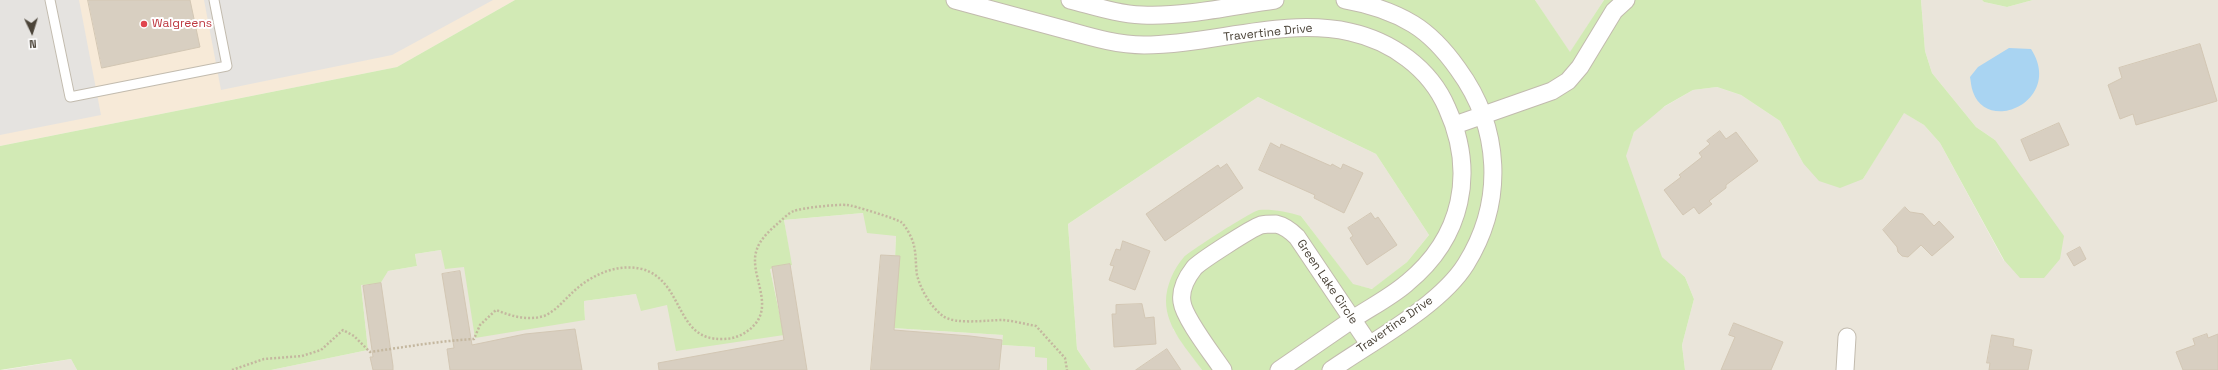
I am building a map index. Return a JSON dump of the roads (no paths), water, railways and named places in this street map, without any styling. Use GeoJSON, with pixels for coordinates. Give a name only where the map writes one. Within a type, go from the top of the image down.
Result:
{"type":"FeatureCollection","features":[{"type":"Feature","properties":{"kind":"street","name":"Travertine Drive"},"geometry":{"type":"LineString","coordinates":[[955,0],[1110,42],[1141,46],[1173,45],[1298,27],[1330,28],[1352,32],[1378,40],[1397,50],[1412,61],[1445,102],[1455,125],[1461,150],[1462,187],[1459,206],[1440,248],[1408,283],[1280,370]]}},
{"type":"Feature","properties":{"kind":"street"},"geometry":{"type":"LineString","coordinates":[[1070,0],[1116,12],[1142,15],[1171,15],[1275,0]]}},
{"type":"Feature","properties":{"kind":"street","name":"Travertine Drive"},"geometry":{"type":"LineString","coordinates":[[1331,370],[1426,306],[1465,265],[1478,241],[1488,214],[1492,190],[1492,146],[1484,115],[1471,87],[1452,60],[1433,39],[1413,24],[1389,13],[1345,0]]}},
{"type":"Feature","properties":{"kind":"street"},"geometry":{"type":"LineString","coordinates":[[1455,125],[1552,92],[1568,81],[1580,67],[1614,11],[1626,0]]}},
{"type":"Feature","properties":{"kind":"street","name":"Green Lake Circle"},"geometry":{"type":"LineString","coordinates":[[1222,370],[1186,313],[1182,302],[1183,290],[1186,280],[1195,267],[1249,231],[1262,225],[1276,224],[1288,228],[1297,237],[1369,344]]}},
{"type":"Feature","properties":{"kind":"street"},"geometry":{"type":"LineString","coordinates":[[1845,370],[1847,337]]}},
{"type":"Feature","properties":{"kind":"lane"},"geometry":{"type":"LineString","coordinates":[[50,0],[70,97],[226,66],[214,0]]}},
{"type":"Feature","properties":{"kind":"water"},"geometry":{"type":"Polygon","coordinates":[[[2009,48],[2031,49],[2039,67],[2038,83],[2031,96],[2020,106],[2007,111],[1993,111],[1981,105],[1973,92],[1970,77],[1978,67],[2009,48]]]}},
{"type":"Feature","properties":{"kind":"place","name":"Walgreens"},"geometry":{"type":"Point","coordinates":[144,24]}}]}
